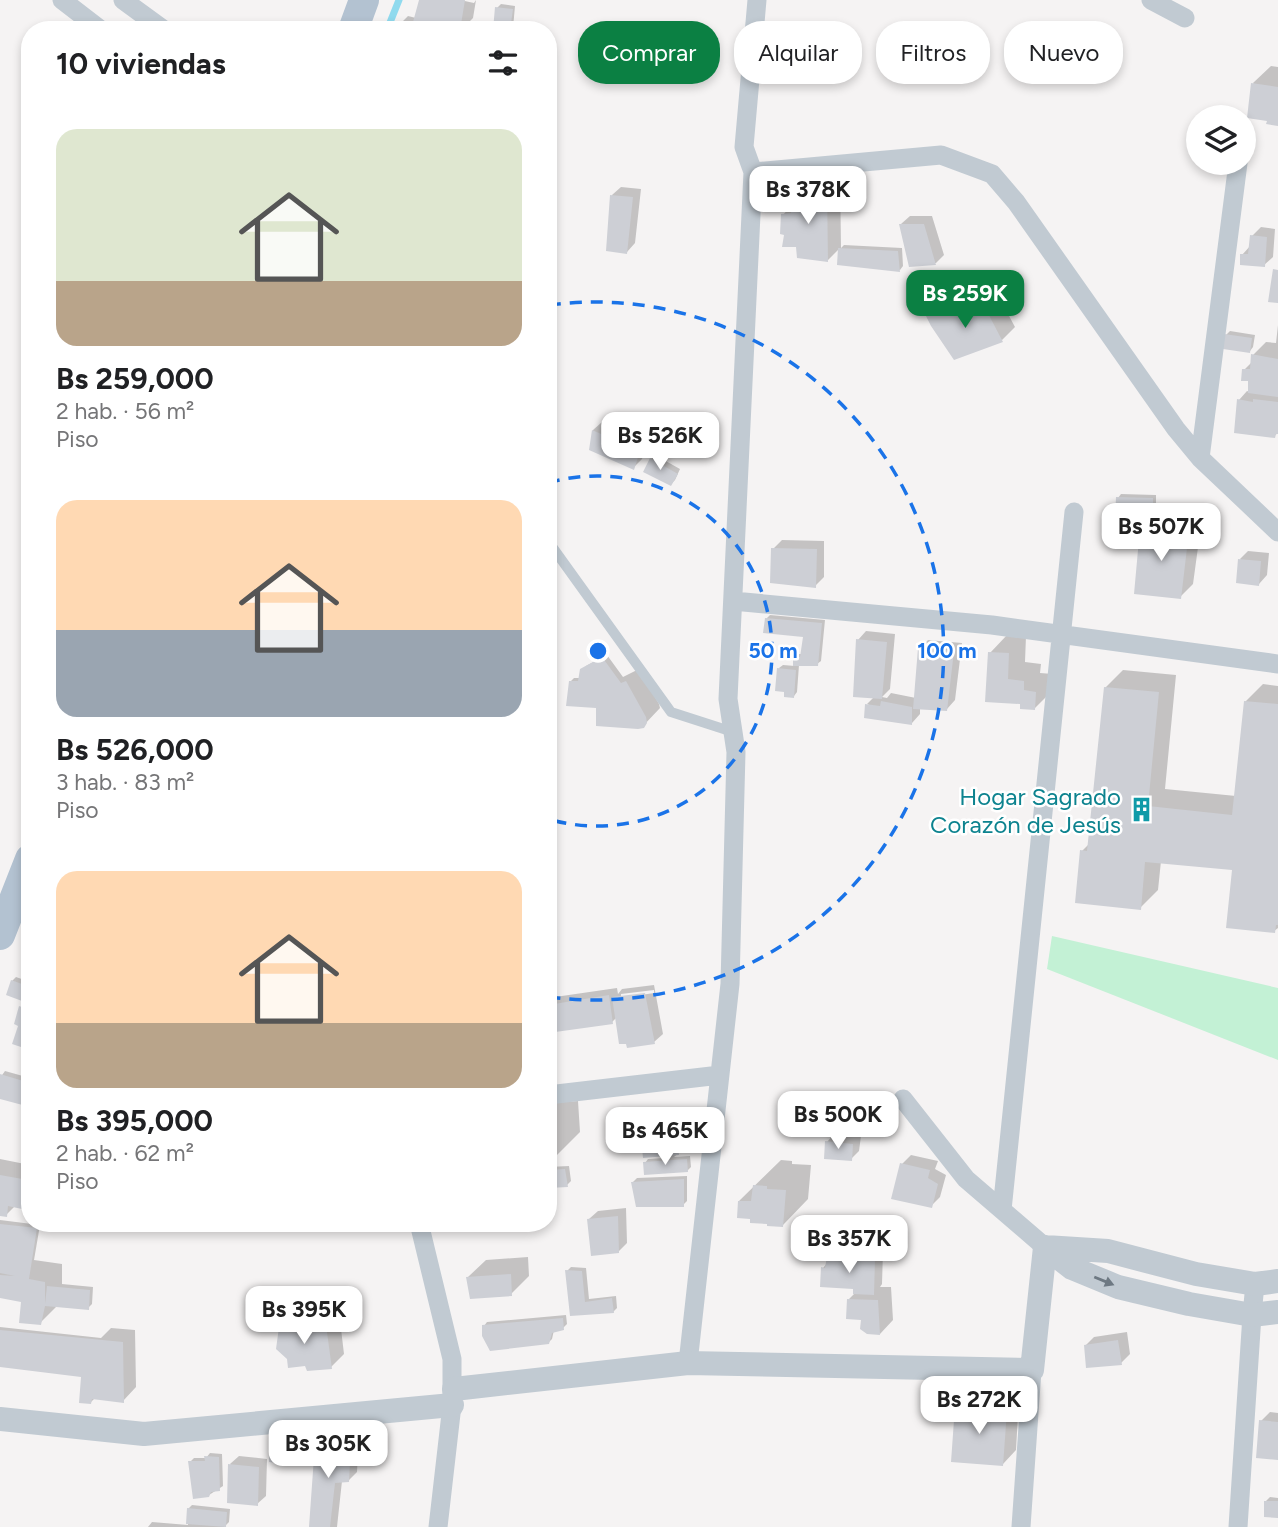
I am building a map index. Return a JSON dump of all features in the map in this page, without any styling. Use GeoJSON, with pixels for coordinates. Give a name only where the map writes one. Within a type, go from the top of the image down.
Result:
{"type":"FeatureCollection","features":[{"type":"Feature","properties":{"kind":"main road"},"geometry":{"type":"LineString","coordinates":[[356,21],[364,0]]}},
{"type":"Feature","properties":{"kind":"main road"},"geometry":{"type":"LineString","coordinates":[[0,935],[21,882]]}},
{"type":"Feature","properties":{"kind":"street"},"geometry":{"type":"LineString","coordinates":[[62,0],[90,21]]}},
{"type":"Feature","properties":{"kind":"street"},"geometry":{"type":"LineString","coordinates":[[123,0],[152,21]]}},
{"type":"Feature","properties":{"kind":"street"},"geometry":{"type":"LineString","coordinates":[[688,1363],[730,984],[736,752],[728,699],[753,172],[744,147],[757,0]]}},
{"type":"Feature","properties":{"kind":"street"},"geometry":{"type":"LineString","coordinates":[[1151,0],[1185,18]]}},
{"type":"Feature","properties":{"kind":"street"},"geometry":{"type":"LineString","coordinates":[[753,172],[941,155],[992,174],[1016,202],[1176,429],[1200,458],[1278,531]]}},
{"type":"Feature","properties":{"kind":"street"},"geometry":{"type":"LineString","coordinates":[[1200,458],[1236,175]]}},
{"type":"Feature","properties":{"kind":"street"},"geometry":{"type":"LineString","coordinates":[[1002,1210],[1074,512]]}},
{"type":"Feature","properties":{"kind":"street"},"geometry":{"type":"LineString","coordinates":[[733,601],[992,625],[1278,664]]}},
{"type":"Feature","properties":{"kind":"street"},"geometry":{"type":"LineString","coordinates":[[557,1094],[720,1075]]}},
{"type":"Feature","properties":{"kind":"street"},"geometry":{"type":"LineString","coordinates":[[903,1100],[966,1180],[1072,1268],[1118,1287],[1189,1304],[1252,1315],[1278,1312]]}},
{"type":"Feature","properties":{"kind":"street"},"geometry":{"type":"LineString","coordinates":[[421,1232],[452,1359],[453,1397],[438,1527]]}},
{"type":"Feature","properties":{"kind":"street"},"geometry":{"type":"LineString","coordinates":[[1045,1247],[1108,1251],[1196,1274],[1267,1282],[1252,1315],[1238,1527]]}},
{"type":"Feature","properties":{"kind":"street"},"geometry":{"type":"LineString","coordinates":[[1021,1527],[1032,1370],[1045,1247]]}},
{"type":"Feature","properties":{"kind":"street"},"geometry":{"type":"LineString","coordinates":[[0,1419],[144,1434],[453,1397],[688,1363],[1032,1370]]}},
{"type":"Feature","properties":{"kind":"lane"},"geometry":{"type":"LineString","coordinates":[[557,554],[671,712],[733,732]]}},
{"type":"Feature","properties":{"kind":"green space"},"geometry":{"type":"Polygon","coordinates":[[[1052,936],[1278,988],[1278,1060],[1047,969],[1052,936]]]}},
{"type":"Feature","properties":{"kind":"building"},"geometry":{"type":"Polygon","coordinates":[[[419,0],[465,0],[462,21],[413,21],[419,0]]]}},
{"type":"Feature","properties":{"kind":"building"},"geometry":{"type":"Polygon","coordinates":[[[495,7],[513,9],[511,21],[494,21],[495,7]]]}},
{"type":"Feature","properties":{"kind":"building"},"geometry":{"type":"Polygon","coordinates":[[[1251,83],[1278,87],[1278,126],[1256,119],[1256,105],[1248,105],[1251,83]]]}},
{"type":"Feature","properties":{"kind":"building"},"geometry":{"type":"Polygon","coordinates":[[[827,186],[828,262],[797,258],[796,247],[782,247],[784,235],[780,234],[781,214],[791,213],[793,201],[804,201],[805,188],[827,186]]]}},
{"type":"Feature","properties":{"kind":"building"},"geometry":{"type":"Polygon","coordinates":[[[610,195],[633,197],[627,254],[606,251],[610,195]]]}},
{"type":"Feature","properties":{"kind":"building"},"geometry":{"type":"Polygon","coordinates":[[[899,224],[924,224],[936,265],[909,267],[899,224]]]}},
{"type":"Feature","properties":{"kind":"building"},"geometry":{"type":"Polygon","coordinates":[[[1250,235],[1267,237],[1265,267],[1240,265],[1240,254],[1248,254],[1250,235]]]}},
{"type":"Feature","properties":{"kind":"building"},"geometry":{"type":"Polygon","coordinates":[[[838,248],[898,251],[900,272],[837,265],[838,248]]]}},
{"type":"Feature","properties":{"kind":"building"},"geometry":{"type":"Polygon","coordinates":[[[1273,269],[1278,270],[1278,303],[1268,302],[1273,269]]]}},
{"type":"Feature","properties":{"kind":"building"},"geometry":{"type":"Polygon","coordinates":[[[981,300],[1003,342],[954,360],[926,316],[948,308],[952,313],[981,300]]]}},
{"type":"Feature","properties":{"kind":"building"},"geometry":{"type":"Polygon","coordinates":[[[1224,334],[1252,338],[1250,353],[1223,349],[1224,334]]]}},
{"type":"Feature","properties":{"kind":"building"},"geometry":{"type":"Polygon","coordinates":[[[1251,354],[1278,359],[1278,397],[1248,393],[1248,381],[1241,381],[1242,369],[1250,369],[1251,354]]]}},
{"type":"Feature","properties":{"kind":"building"},"geometry":{"type":"Polygon","coordinates":[[[1237,399],[1278,402],[1278,434],[1275,438],[1234,433],[1237,399]]]}},
{"type":"Feature","properties":{"kind":"building"},"geometry":{"type":"Polygon","coordinates":[[[592,430],[640,451],[634,470],[589,450],[592,430]]]}},
{"type":"Feature","properties":{"kind":"building"},"geometry":{"type":"Polygon","coordinates":[[[650,458],[678,474],[671,486],[643,472],[650,458]]]}},
{"type":"Feature","properties":{"kind":"building"},"geometry":{"type":"Polygon","coordinates":[[[1116,497],[1153,498],[1153,519],[1115,519],[1116,497]]]}},
{"type":"Feature","properties":{"kind":"building"},"geometry":{"type":"Polygon","coordinates":[[[1140,528],[1189,531],[1181,599],[1134,594],[1140,528]]]}},
{"type":"Feature","properties":{"kind":"building"},"geometry":{"type":"Polygon","coordinates":[[[771,548],[817,549],[816,588],[770,583],[771,548]]]}},
{"type":"Feature","properties":{"kind":"building"},"geometry":{"type":"Polygon","coordinates":[[[1238,559],[1261,561],[1259,586],[1236,583],[1238,559]]]}},
{"type":"Feature","properties":{"kind":"building"},"geometry":{"type":"Polygon","coordinates":[[[765,618],[822,623],[818,666],[793,666],[793,657],[800,657],[803,637],[763,633],[765,618]]]}},
{"type":"Feature","properties":{"kind":"building"},"geometry":{"type":"Polygon","coordinates":[[[856,639],[887,642],[882,699],[853,697],[856,639]]]}},
{"type":"Feature","properties":{"kind":"building"},"geometry":{"type":"Polygon","coordinates":[[[918,648],[954,651],[947,711],[913,709],[918,648]]]}},
{"type":"Feature","properties":{"kind":"building"},"geometry":{"type":"Polygon","coordinates":[[[988,652],[1009,653],[1008,679],[1024,681],[1024,690],[1036,692],[1035,710],[1020,709],[1020,704],[985,702],[988,652]]]}},
{"type":"Feature","properties":{"kind":"building"},"geometry":{"type":"Polygon","coordinates":[[[602,657],[621,683],[626,681],[646,717],[644,728],[596,726],[596,708],[566,706],[569,681],[578,681],[580,669],[602,657]]]}},
{"type":"Feature","properties":{"kind":"building"},"geometry":{"type":"Polygon","coordinates":[[[777,668],[796,670],[794,698],[784,697],[784,692],[775,691],[777,668]]]}},
{"type":"Feature","properties":{"kind":"building","name":"Hogar Sagrado Corazón de Jesús"},"geometry":{"type":"Polygon","coordinates":[[[1104,687],[1159,692],[1148,806],[1232,815],[1244,701],[1278,704],[1278,925],[1275,933],[1226,928],[1232,870],[1145,862],[1141,910],[1075,903],[1080,850],[1087,851],[1104,687]]]}},
{"type":"Feature","properties":{"kind":"building"},"geometry":{"type":"Polygon","coordinates":[[[881,701],[912,707],[912,725],[864,718],[865,704],[880,706],[881,701]]]}},
{"type":"Feature","properties":{"kind":"building"},"geometry":{"type":"Polygon","coordinates":[[[11,980],[21,984],[21,1001],[6,995],[11,980]]]}},
{"type":"Feature","properties":{"kind":"building"},"geometry":{"type":"Polygon","coordinates":[[[645,993],[655,1044],[627,1048],[626,1044],[619,1044],[612,997],[645,993]]]}},
{"type":"Feature","properties":{"kind":"building"},"geometry":{"type":"Polygon","coordinates":[[[609,995],[613,1024],[557,1032],[557,1004],[609,995]]]}},
{"type":"Feature","properties":{"kind":"building"},"geometry":{"type":"Polygon","coordinates":[[[19,1006],[21,1047],[12,1044],[18,1026],[14,1024],[19,1006]]]}},
{"type":"Feature","properties":{"kind":"building"},"geometry":{"type":"Polygon","coordinates":[[[0,1074],[21,1080],[21,1105],[0,1099],[0,1074]]]}},
{"type":"Feature","properties":{"kind":"building"},"geometry":{"type":"Polygon","coordinates":[[[672,1112],[679,1155],[643,1158],[639,1116],[672,1112]]]}},
{"type":"Feature","properties":{"kind":"building"},"geometry":{"type":"Polygon","coordinates":[[[825,1141],[853,1144],[852,1161],[824,1159],[825,1141]]]}},
{"type":"Feature","properties":{"kind":"building"},"geometry":{"type":"Polygon","coordinates":[[[687,1159],[688,1172],[644,1175],[643,1162],[687,1159]]]}},
{"type":"Feature","properties":{"kind":"building"},"geometry":{"type":"Polygon","coordinates":[[[900,1163],[930,1170],[928,1178],[938,1184],[932,1208],[891,1199],[900,1163]]]}},
{"type":"Feature","properties":{"kind":"building"},"geometry":{"type":"Polygon","coordinates":[[[557,1169],[565,1169],[568,1187],[557,1188],[557,1169]]]}},
{"type":"Feature","properties":{"kind":"building"},"geometry":{"type":"Polygon","coordinates":[[[0,1175],[21,1179],[21,1209],[8,1206],[7,1217],[0,1216],[0,1175]]]}},
{"type":"Feature","properties":{"kind":"building"},"geometry":{"type":"Polygon","coordinates":[[[684,1179],[684,1207],[636,1207],[631,1182],[684,1179]]]}},
{"type":"Feature","properties":{"kind":"building"},"geometry":{"type":"Polygon","coordinates":[[[753,1185],[786,1190],[783,1227],[750,1223],[750,1219],[737,1218],[738,1201],[751,1201],[753,1185]]]}},
{"type":"Feature","properties":{"kind":"building"},"geometry":{"type":"Polygon","coordinates":[[[618,1216],[619,1253],[591,1256],[587,1219],[618,1216]]]}},
{"type":"Feature","properties":{"kind":"building"},"geometry":{"type":"Polygon","coordinates":[[[0,1224],[21,1226],[21,1232],[36,1232],[29,1279],[45,1282],[45,1304],[47,1286],[90,1290],[89,1310],[45,1306],[41,1325],[19,1323],[21,1302],[0,1298],[0,1275],[15,1276],[0,1273],[0,1224]]]}},
{"type":"Feature","properties":{"kind":"building"},"geometry":{"type":"Polygon","coordinates":[[[827,1256],[875,1259],[874,1295],[853,1294],[853,1289],[820,1287],[821,1267],[825,1268],[827,1256]]]}},
{"type":"Feature","properties":{"kind":"building"},"geometry":{"type":"Polygon","coordinates":[[[565,1270],[582,1271],[585,1302],[612,1298],[614,1313],[570,1316],[565,1270]]]}},
{"type":"Feature","properties":{"kind":"building"},"geometry":{"type":"Polygon","coordinates":[[[511,1274],[512,1296],[470,1299],[466,1277],[511,1274]]]}},
{"type":"Feature","properties":{"kind":"building"},"geometry":{"type":"Polygon","coordinates":[[[847,1299],[878,1300],[880,1335],[867,1334],[860,1329],[861,1320],[846,1319],[847,1299]]]}},
{"type":"Feature","properties":{"kind":"building"},"geometry":{"type":"Polygon","coordinates":[[[563,1318],[564,1330],[552,1333],[549,1344],[490,1351],[482,1336],[482,1325],[563,1318]]]}},
{"type":"Feature","properties":{"kind":"building"},"geometry":{"type":"Polygon","coordinates":[[[280,1320],[295,1320],[295,1327],[326,1325],[332,1369],[307,1371],[305,1366],[288,1368],[287,1359],[276,1349],[280,1320]]]}},
{"type":"Feature","properties":{"kind":"building"},"geometry":{"type":"Polygon","coordinates":[[[0,1330],[123,1342],[124,1403],[92,1399],[91,1404],[79,1403],[81,1377],[0,1367],[0,1330]]]}},
{"type":"Feature","properties":{"kind":"building"},"geometry":{"type":"Polygon","coordinates":[[[1118,1340],[1122,1365],[1086,1368],[1084,1345],[1118,1340]]]}},
{"type":"Feature","properties":{"kind":"building"},"geometry":{"type":"Polygon","coordinates":[[[955,1406],[1007,1410],[1003,1466],[951,1462],[955,1406]]]}},
{"type":"Feature","properties":{"kind":"building"},"geometry":{"type":"Polygon","coordinates":[[[1259,1420],[1278,1422],[1278,1460],[1256,1458],[1259,1420]]]}},
{"type":"Feature","properties":{"kind":"building"},"geometry":{"type":"Polygon","coordinates":[[[269,1439],[283,1439],[284,1464],[269,1462],[269,1439]]]}},
{"type":"Feature","properties":{"kind":"building"},"geometry":{"type":"Polygon","coordinates":[[[337,1442],[351,1442],[349,1482],[335,1483],[330,1527],[309,1527],[315,1443],[337,1445],[337,1442]]]}},
{"type":"Feature","properties":{"kind":"building"},"geometry":{"type":"Polygon","coordinates":[[[204,1456],[219,1457],[220,1491],[211,1492],[209,1497],[193,1499],[188,1461],[205,1461],[204,1456]]]}},
{"type":"Feature","properties":{"kind":"building"},"geometry":{"type":"Polygon","coordinates":[[[228,1464],[259,1467],[258,1506],[227,1503],[228,1464]]]}},
{"type":"Feature","properties":{"kind":"building"},"geometry":{"type":"Polygon","coordinates":[[[1264,1501],[1278,1501],[1278,1518],[1264,1517],[1264,1501]]]}},
{"type":"Feature","properties":{"kind":"building"},"geometry":{"type":"Polygon","coordinates":[[[187,1508],[227,1512],[226,1527],[186,1524],[187,1508]]]}},
{"type":"Feature","properties":{"kind":"waterway"},"geometry":{"type":"LineString","coordinates":[[391,21],[399,0]]}},
{"type":"Feature","properties":{"kind":"place","name":"Hogar Sagrado Corazón de Jesús"},"geometry":{"type":"Point","coordinates":[1141,810]}}]}
